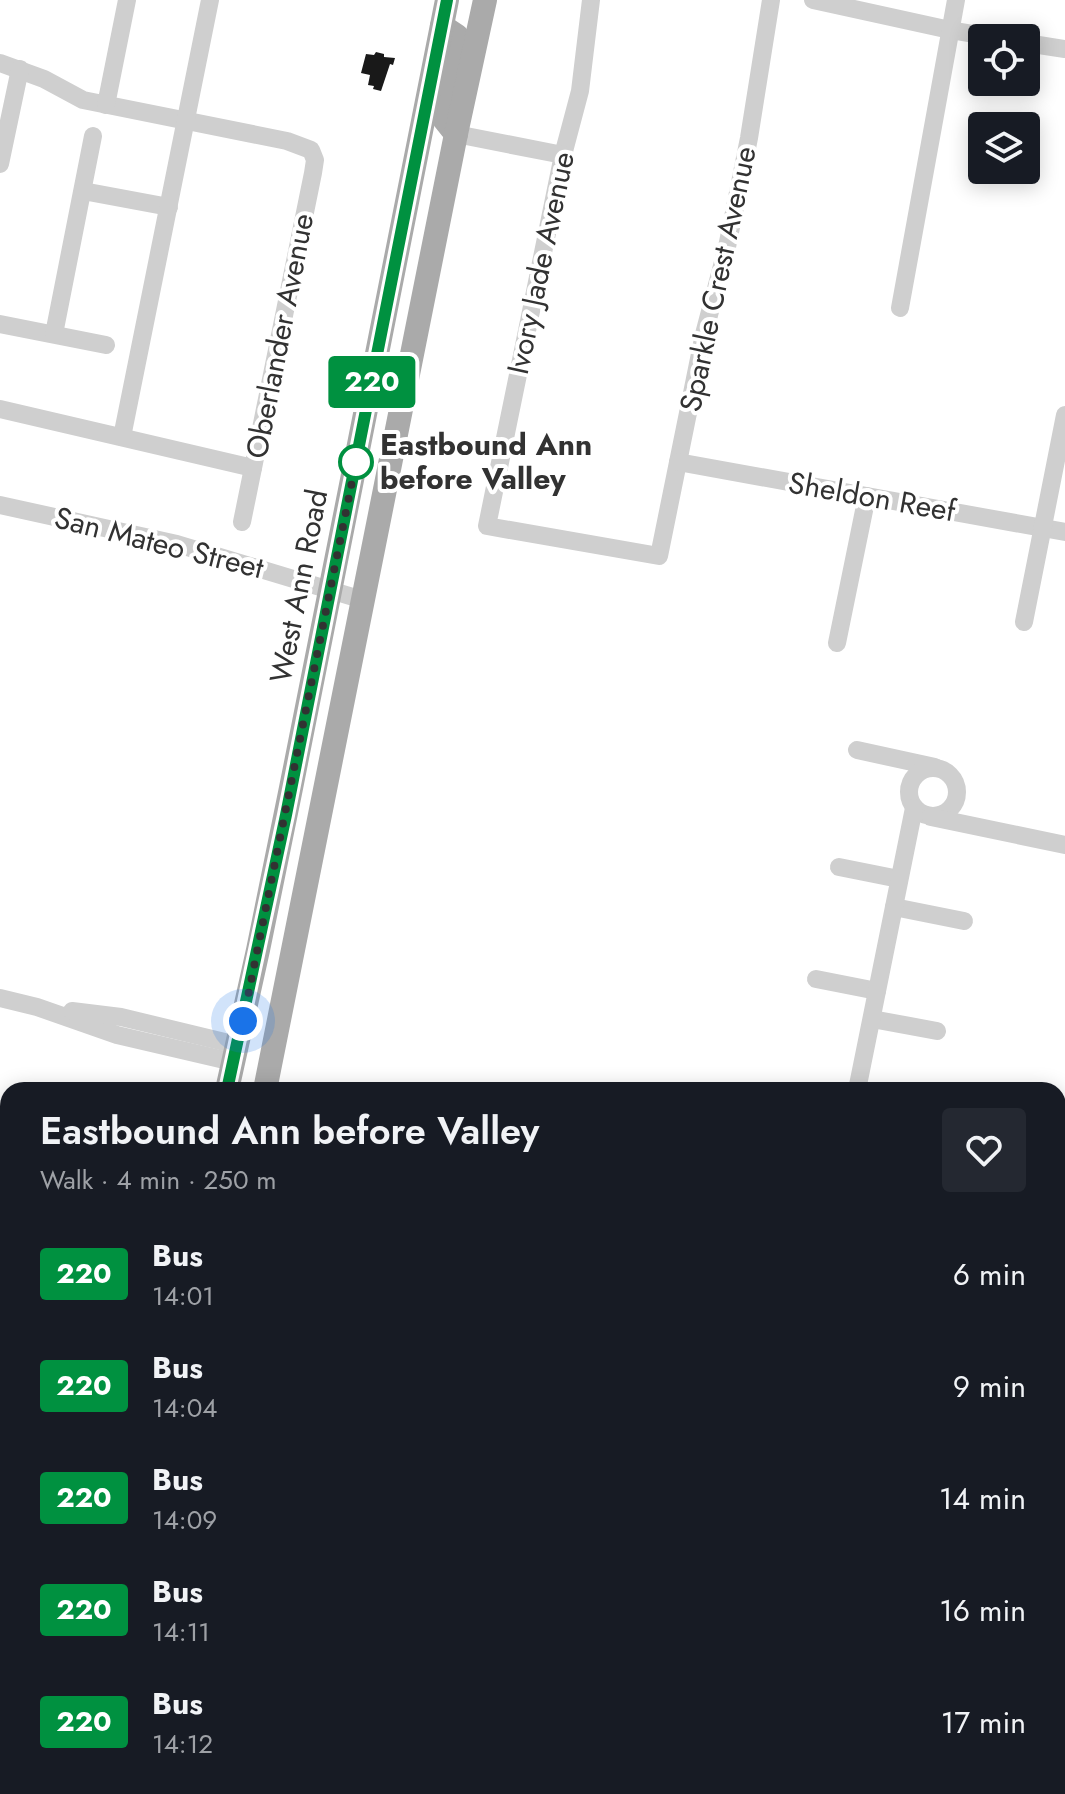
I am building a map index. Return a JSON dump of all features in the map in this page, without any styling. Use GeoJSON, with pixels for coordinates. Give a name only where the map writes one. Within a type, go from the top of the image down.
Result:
{"type":"FeatureCollection","features":[{"type":"Feature","properties":{"kind":"main road","name":"West Ann Road"},"geometry":{"type":"LineString","coordinates":[[229,1082],[331,590],[447,0]]}},
{"type":"Feature","properties":{"kind":"main road"},"geometry":{"type":"LineString","coordinates":[[267,1082],[485,0]]}},
{"type":"Feature","properties":{"kind":"main road"},"geometry":{"type":"LineString","coordinates":[[442,26],[457,36],[444,119],[456,134]]}},
{"type":"Feature","properties":{"kind":"main road"},"geometry":{"type":"LineString","coordinates":[[405,208],[426,172],[456,134]]}},
{"type":"Feature","properties":{"kind":"main road"},"geometry":{"type":"LineString","coordinates":[[258,950],[257,1031],[272,1058]]}},
{"type":"Feature","properties":{"kind":"main road"},"geometry":{"type":"LineString","coordinates":[[235,1053],[246,1082]]}},
{"type":"Feature","properties":{"kind":"street"},"geometry":{"type":"LineString","coordinates":[[106,105],[127,0]]}},
{"type":"Feature","properties":{"kind":"street"},"geometry":{"type":"LineString","coordinates":[[122,437],[210,0]]}},
{"type":"Feature","properties":{"kind":"street","name":"Ivory Jade Avenue"},"geometry":{"type":"LineString","coordinates":[[591,0],[580,91],[563,155],[487,526],[659,556]]}},
{"type":"Feature","properties":{"kind":"street","name":"Sparkle Crest Avenue"},"geometry":{"type":"LineString","coordinates":[[659,556],[704,334],[727,247],[749,138],[771,0]]}},
{"type":"Feature","properties":{"kind":"street"},"geometry":{"type":"LineString","coordinates":[[813,0],[968,33]]}},
{"type":"Feature","properties":{"kind":"street"},"geometry":{"type":"LineString","coordinates":[[900,308],[956,0]]}},
{"type":"Feature","properties":{"kind":"street"},"geometry":{"type":"LineString","coordinates":[[1040,45],[1065,49]]}},
{"type":"Feature","properties":{"kind":"street"},"geometry":{"type":"LineString","coordinates":[[0,63],[44,79],[83,100],[185,121]]}},
{"type":"Feature","properties":{"kind":"street"},"geometry":{"type":"LineString","coordinates":[[0,164],[20,69]]}},
{"type":"Feature","properties":{"kind":"street","name":"Oberlander Avenue"},"geometry":{"type":"LineString","coordinates":[[185,121],[287,141],[311,150],[315,160],[242,522]]}},
{"type":"Feature","properties":{"kind":"street"},"geometry":{"type":"LineString","coordinates":[[456,134],[563,155]]}},
{"type":"Feature","properties":{"kind":"street"},"geometry":{"type":"LineString","coordinates":[[54,334],[93,136]]}},
{"type":"Feature","properties":{"kind":"street"},"geometry":{"type":"LineString","coordinates":[[83,191],[169,207]]}},
{"type":"Feature","properties":{"kind":"street"},"geometry":{"type":"LineString","coordinates":[[0,324],[106,345]]}},
{"type":"Feature","properties":{"kind":"street"},"geometry":{"type":"LineString","coordinates":[[0,409],[253,468]]}},
{"type":"Feature","properties":{"kind":"street"},"geometry":{"type":"LineString","coordinates":[[1024,622],[1065,415]]}},
{"type":"Feature","properties":{"kind":"street","name":"Sheldon Reef"},"geometry":{"type":"LineString","coordinates":[[678,462],[1065,532]]}},
{"type":"Feature","properties":{"kind":"street"},"geometry":{"type":"LineString","coordinates":[[837,643],[867,496]]}},
{"type":"Feature","properties":{"kind":"street","name":"San Mateo Street"},"geometry":{"type":"LineString","coordinates":[[0,505],[177,544],[363,600]]}},
{"type":"Feature","properties":{"kind":"street"},"geometry":{"type":"LineString","coordinates":[[857,750],[937,768],[945,771],[956,784],[956,801],[945,814],[938,817],[921,812],[909,800],[908,792],[914,776],[929,768],[937,768]]}},
{"type":"Feature","properties":{"kind":"street"},"geometry":{"type":"LineString","coordinates":[[921,812],[1065,845]]}},
{"type":"Feature","properties":{"kind":"street"},"geometry":{"type":"LineString","coordinates":[[859,1082],[899,879],[921,812]]}},
{"type":"Feature","properties":{"kind":"street"},"geometry":{"type":"LineString","coordinates":[[839,867],[899,879]]}},
{"type":"Feature","properties":{"kind":"street"},"geometry":{"type":"LineString","coordinates":[[894,907],[964,921]]}},
{"type":"Feature","properties":{"kind":"street"},"geometry":{"type":"LineString","coordinates":[[816,979],[877,991]]}},
{"type":"Feature","properties":{"kind":"street"},"geometry":{"type":"LineString","coordinates":[[0,998],[37,1007],[121,1017],[235,1053]]}},
{"type":"Feature","properties":{"kind":"street"},"geometry":{"type":"LineString","coordinates":[[872,1019],[937,1031]]}},
{"type":"Feature","properties":{"kind":"building"},"geometry":{"type":"Polygon","coordinates":[[[376,52],[395,58],[381,91],[368,85],[370,75],[361,73],[366,54],[374,55],[376,52]]]}},
{"type":"Feature","properties":{"kind":"bus line","name":"220"},"geometry":{"type":"LineString","coordinates":[[229,1082],[286,815],[447,0]]}},
{"type":"Feature","properties":{"kind":"place","name":"Eastbound Ann before Valley"},"geometry":{"type":"Point","coordinates":[356,462]}},
{"type":"Feature","properties":{"kind":"route"},"geometry":{"type":"LineString","coordinates":[[243,1021],[356,462]]}}]}
